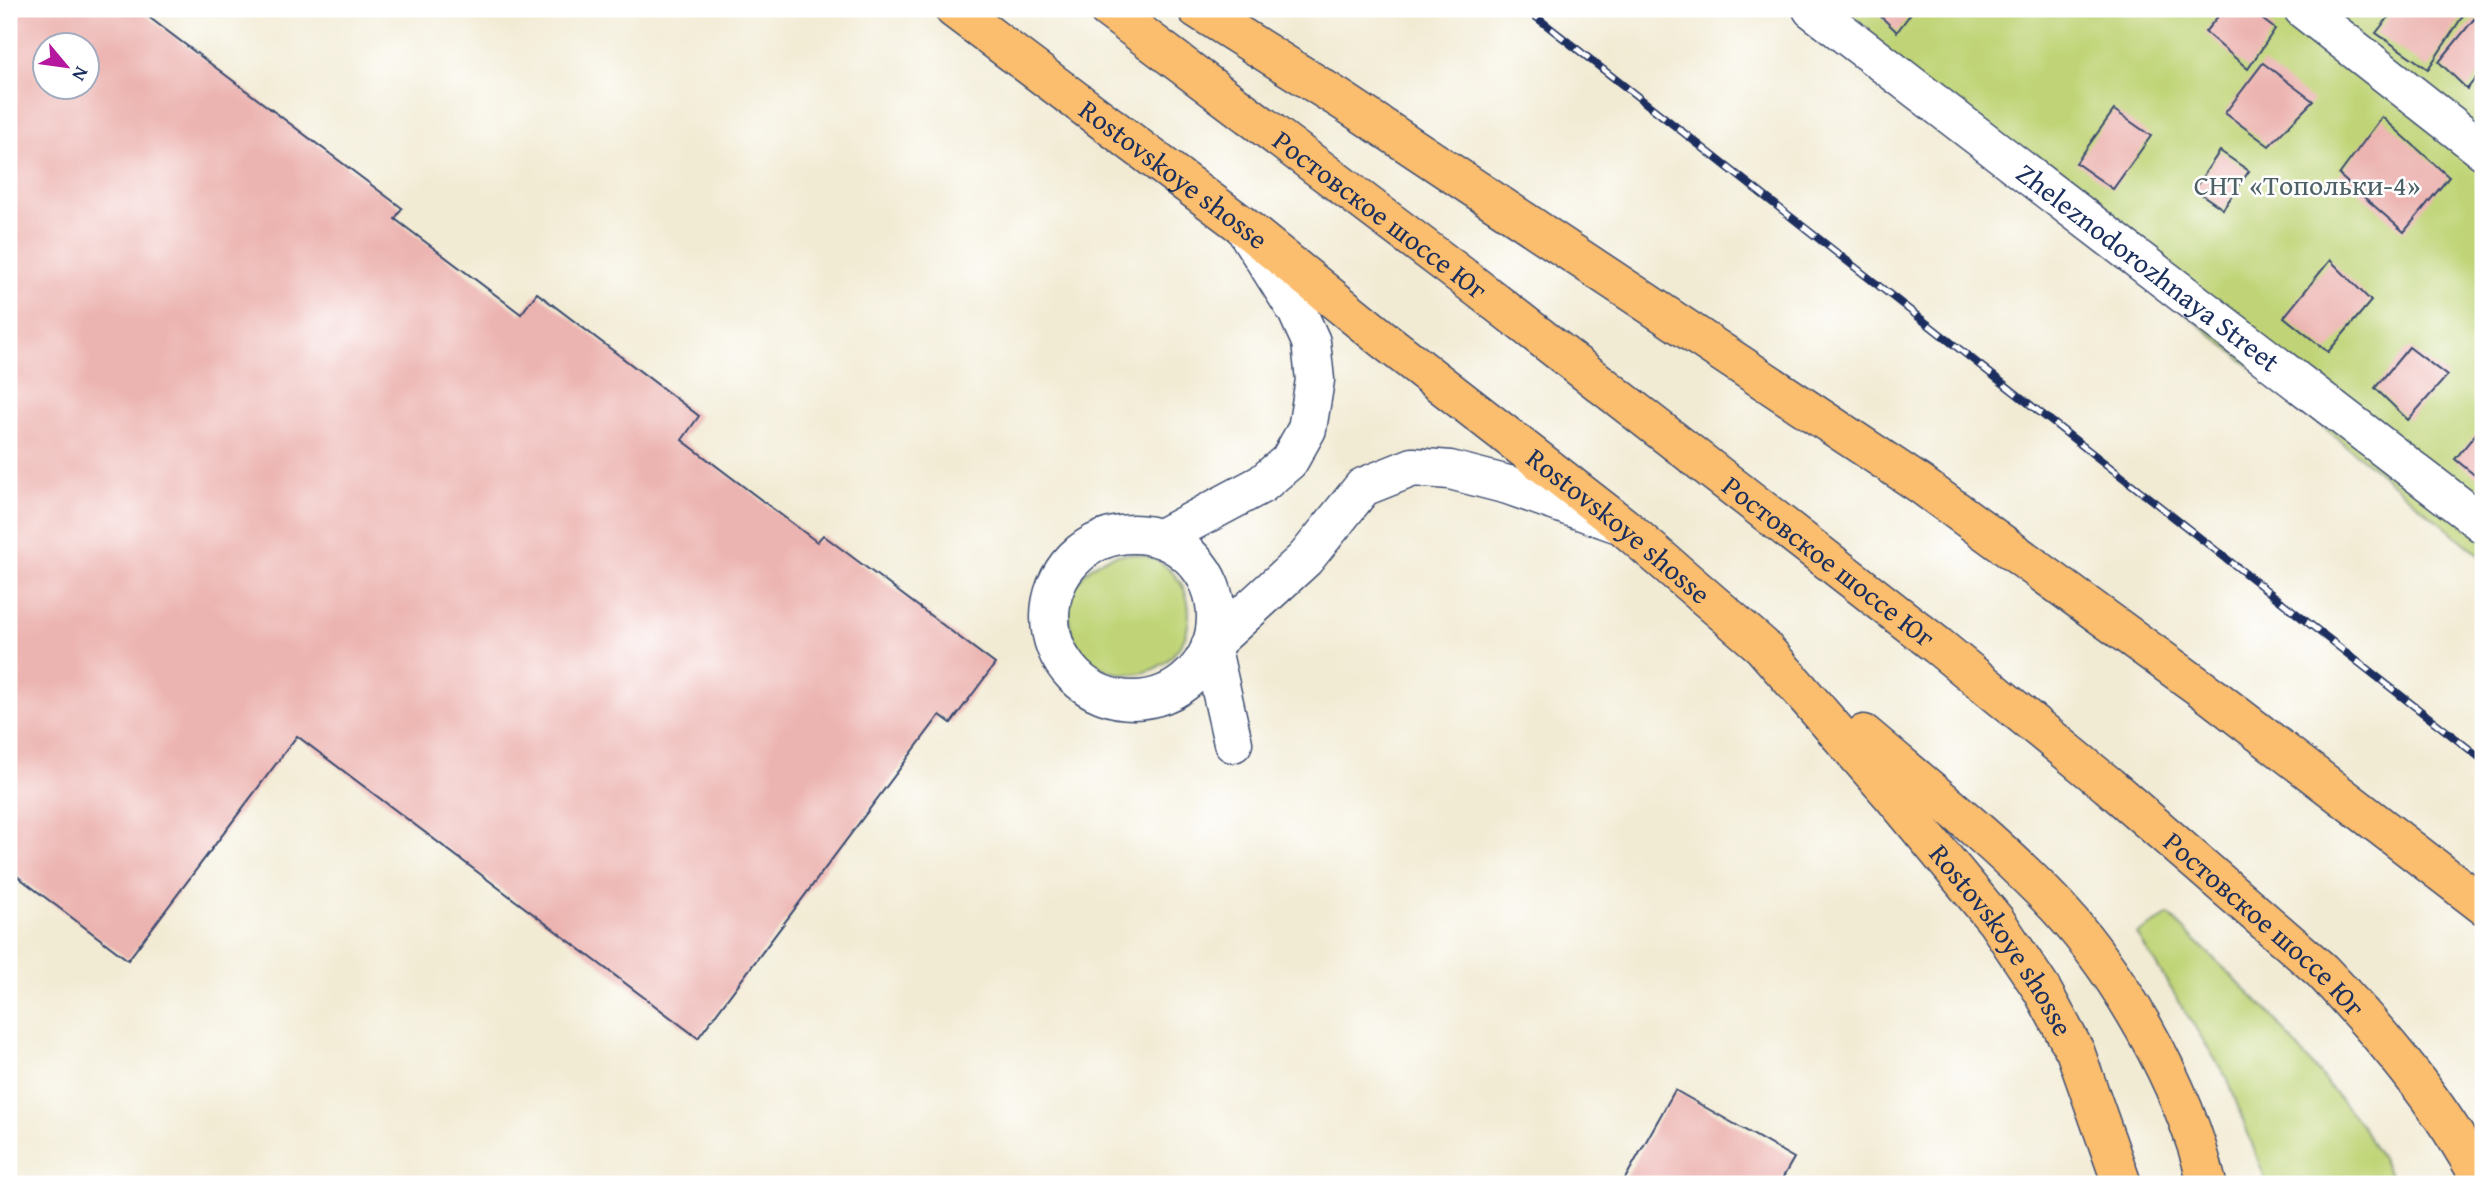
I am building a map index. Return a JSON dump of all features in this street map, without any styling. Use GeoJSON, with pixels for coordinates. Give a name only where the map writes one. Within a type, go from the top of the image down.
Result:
{"type":"FeatureCollection","features":[{"type":"Feature","properties":{"kind":"main road","name":"Rostovskoye shosse"},"geometry":{"type":"LineString","coordinates":[[954,9],[1242,225],[1384,340],[1623,526],[1762,646],[1890,793],[1996,921],[2042,990],[2075,1051],[2122,1184]]}},
{"type":"Feature","properties":{"kind":"main road","name":"Ростовское шоссе Юг"},"geometry":{"type":"LineString","coordinates":[[1108,9],[1462,276],[1938,646],[2108,785],[2330,979],[2383,1038],[2435,1104],[2483,1184]]}},
{"type":"Feature","properties":{"kind":"main road"},"geometry":{"type":"LineString","coordinates":[[1197,9],[1355,108],[1920,484],[2213,697],[2483,905]]}},
{"type":"Feature","properties":{"kind":"main road"},"geometry":{"type":"LineString","coordinates":[[1762,646],[1979,832],[2046,895],[2091,948],[2145,1030],[2180,1103],[2207,1184]]}},
{"type":"Feature","properties":{"kind":"street","name":"Zheleznodorozhnaya Street"},"geometry":{"type":"LineString","coordinates":[[1812,9],[2483,524]]}},
{"type":"Feature","properties":{"kind":"street"},"geometry":{"type":"LineString","coordinates":[[2303,9],[2483,150]]}},
{"type":"Feature","properties":{"kind":"street"},"geometry":{"type":"LineString","coordinates":[[1161,538],[1262,484],[1289,461],[1307,429],[1315,380],[1311,342],[1297,311],[1242,225]]}},
{"type":"Feature","properties":{"kind":"street"},"geometry":{"type":"LineString","coordinates":[[1211,645],[1306,559],[1363,487],[1413,467],[1450,470],[1508,485],[1623,526]]}},
{"type":"Feature","properties":{"kind":"street"},"geometry":{"type":"LineString","coordinates":[[1139,533],[1161,538],[1184,551],[1202,570],[1213,594],[1216,619],[1211,645],[1201,664],[1186,680],[1157,695],[1147,699],[1125,700],[1104,695],[1084,685],[1067,668],[1055,648],[1050,624],[1051,601],[1059,578],[1073,558],[1093,544],[1115,535],[1139,533]]}},
{"type":"Feature","properties":{"kind":"street"},"geometry":{"type":"LineString","coordinates":[[1211,645],[1233,743]]}},
{"type":"Feature","properties":{"kind":"green space","name":"СНТ «Топольки-4»"},"geometry":{"type":"Polygon","coordinates":[[[1808,9],[2483,9],[2483,558],[1898,77],[1808,9]]]}},
{"type":"Feature","properties":{"kind":"green space"},"geometry":{"type":"Polygon","coordinates":[[[1129,554],[1152,558],[1172,571],[1185,591],[1189,614],[1185,637],[1172,657],[1152,670],[1129,674],[1106,670],[1086,657],[1073,637],[1069,614],[1073,591],[1086,571],[1106,558],[1129,554]]]}},
{"type":"Feature","properties":{"kind":"green space"},"geometry":{"type":"Polygon","coordinates":[[[2169,915],[2267,1010],[2361,1125],[2396,1184],[2267,1184],[2228,1080],[2137,934],[2169,915]]]}},
{"type":"Feature","properties":{"kind":"building"},"geometry":{"type":"Polygon","coordinates":[[[9,9],[138,9],[402,208],[395,219],[521,314],[537,293],[699,416],[682,440],[817,542],[823,535],[995,664],[951,723],[940,715],[698,1038],[297,736],[128,960],[9,870],[9,9]]]}},
{"type":"Feature","properties":{"kind":"building"},"geometry":{"type":"Polygon","coordinates":[[[1873,9],[1914,9],[1897,32],[1873,9]]]}},
{"type":"Feature","properties":{"kind":"building"},"geometry":{"type":"Polygon","coordinates":[[[2224,9],[2249,9],[2275,29],[2248,69],[2205,32],[2224,9]]]}},
{"type":"Feature","properties":{"kind":"building"},"geometry":{"type":"Polygon","coordinates":[[[2395,9],[2456,9],[2464,14],[2428,69],[2376,33],[2395,9]]]}},
{"type":"Feature","properties":{"kind":"building"},"geometry":{"type":"Polygon","coordinates":[[[2474,19],[2483,26],[2483,69],[2467,89],[2439,62],[2474,19]]]}},
{"type":"Feature","properties":{"kind":"building"},"geometry":{"type":"Polygon","coordinates":[[[2263,63],[2313,101],[2269,146],[2225,113],[2263,63]]]}},
{"type":"Feature","properties":{"kind":"building"},"geometry":{"type":"Polygon","coordinates":[[[2114,110],[2151,136],[2113,189],[2076,163],[2114,110]]]}},
{"type":"Feature","properties":{"kind":"building"},"geometry":{"type":"Polygon","coordinates":[[[2382,117],[2449,177],[2404,232],[2339,175],[2382,117]]]}},
{"type":"Feature","properties":{"kind":"building"},"geometry":{"type":"Polygon","coordinates":[[[2220,151],[2249,171],[2223,209],[2194,189],[2220,151]]]}},
{"type":"Feature","properties":{"kind":"building"},"geometry":{"type":"Polygon","coordinates":[[[2330,260],[2371,301],[2328,352],[2284,317],[2330,260]]]}},
{"type":"Feature","properties":{"kind":"building"},"geometry":{"type":"Polygon","coordinates":[[[2409,347],[2447,376],[2408,420],[2375,388],[2409,347]]]}},
{"type":"Feature","properties":{"kind":"building"},"geometry":{"type":"Polygon","coordinates":[[[2483,425],[2483,482],[2455,459],[2483,425]]]}},
{"type":"Feature","properties":{"kind":"building"},"geometry":{"type":"Polygon","coordinates":[[[1675,1090],[1794,1158],[1779,1184],[1622,1184],[1675,1090]]]}},
{"type":"Feature","properties":{"kind":"railway"},"geometry":{"type":"LineString","coordinates":[[1526,9],[2483,760]]}}]}
